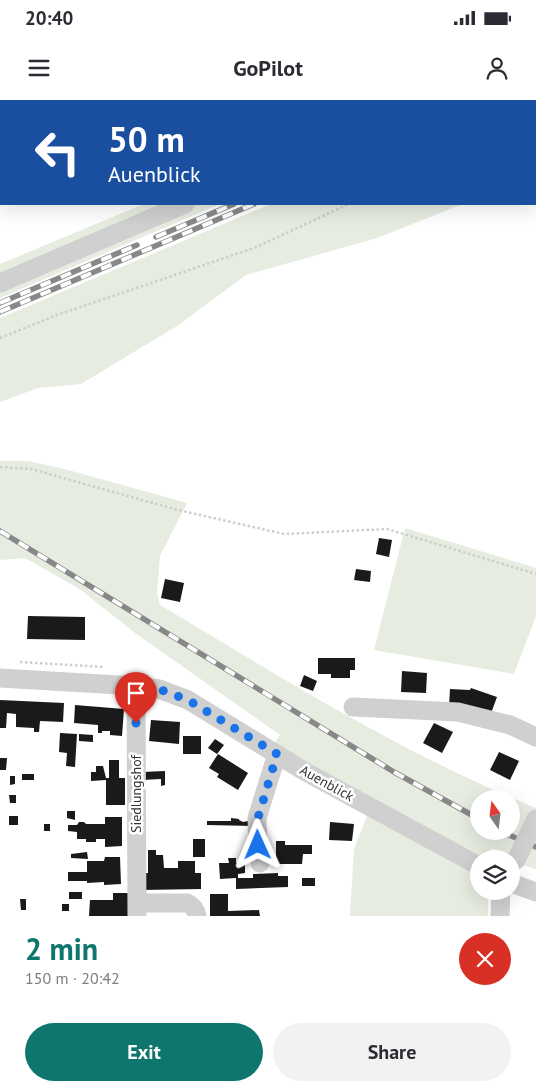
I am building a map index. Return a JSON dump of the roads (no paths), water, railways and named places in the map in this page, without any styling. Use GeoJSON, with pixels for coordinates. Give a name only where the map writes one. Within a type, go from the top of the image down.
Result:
{"type":"FeatureCollection","features":[{"type":"Feature","properties":{"kind":"street"},"geometry":{"type":"LineString","coordinates":[[0,283],[183,205]]}},
{"type":"Feature","properties":{"kind":"street","name":"Auenblick"},"geometry":{"type":"LineString","coordinates":[[0,678],[136,686],[159,689],[188,700],[304,771],[470,861]]}},
{"type":"Feature","properties":{"kind":"street","name":"Siedlungshof"},"geometry":{"type":"LineString","coordinates":[[136,686],[137,909],[187,903],[197,910],[198,916]]}},
{"type":"Feature","properties":{"kind":"street"},"geometry":{"type":"LineString","coordinates":[[353,707],[458,712],[510,725],[536,737]]}},
{"type":"Feature","properties":{"kind":"street"},"geometry":{"type":"LineString","coordinates":[[260,863],[258,818],[277,754]]}},
{"type":"Feature","properties":{"kind":"street"},"geometry":{"type":"LineString","coordinates":[[520,852],[536,819]]}},
{"type":"Feature","properties":{"kind":"street"},"geometry":{"type":"LineString","coordinates":[[520,886],[536,892]]}},
{"type":"Feature","properties":{"kind":"street"},"geometry":{"type":"LineString","coordinates":[[500,916],[501,900]]}},
{"type":"Feature","properties":{"kind":"railway"},"geometry":{"type":"LineString","coordinates":[[156,237],[232,205]]}},
{"type":"Feature","properties":{"kind":"railway"},"geometry":{"type":"LineString","coordinates":[[0,312],[252,205]]}},
{"type":"Feature","properties":{"kind":"railway"},"geometry":{"type":"LineString","coordinates":[[0,303],[137,245]]}},
{"type":"Feature","properties":{"kind":"railway"},"geometry":{"type":"LineString","coordinates":[[0,531],[394,772],[470,814]]}},
{"type":"Feature","properties":{"kind":"railway"},"geometry":{"type":"LineString","coordinates":[[520,840],[536,847]]}}]}
